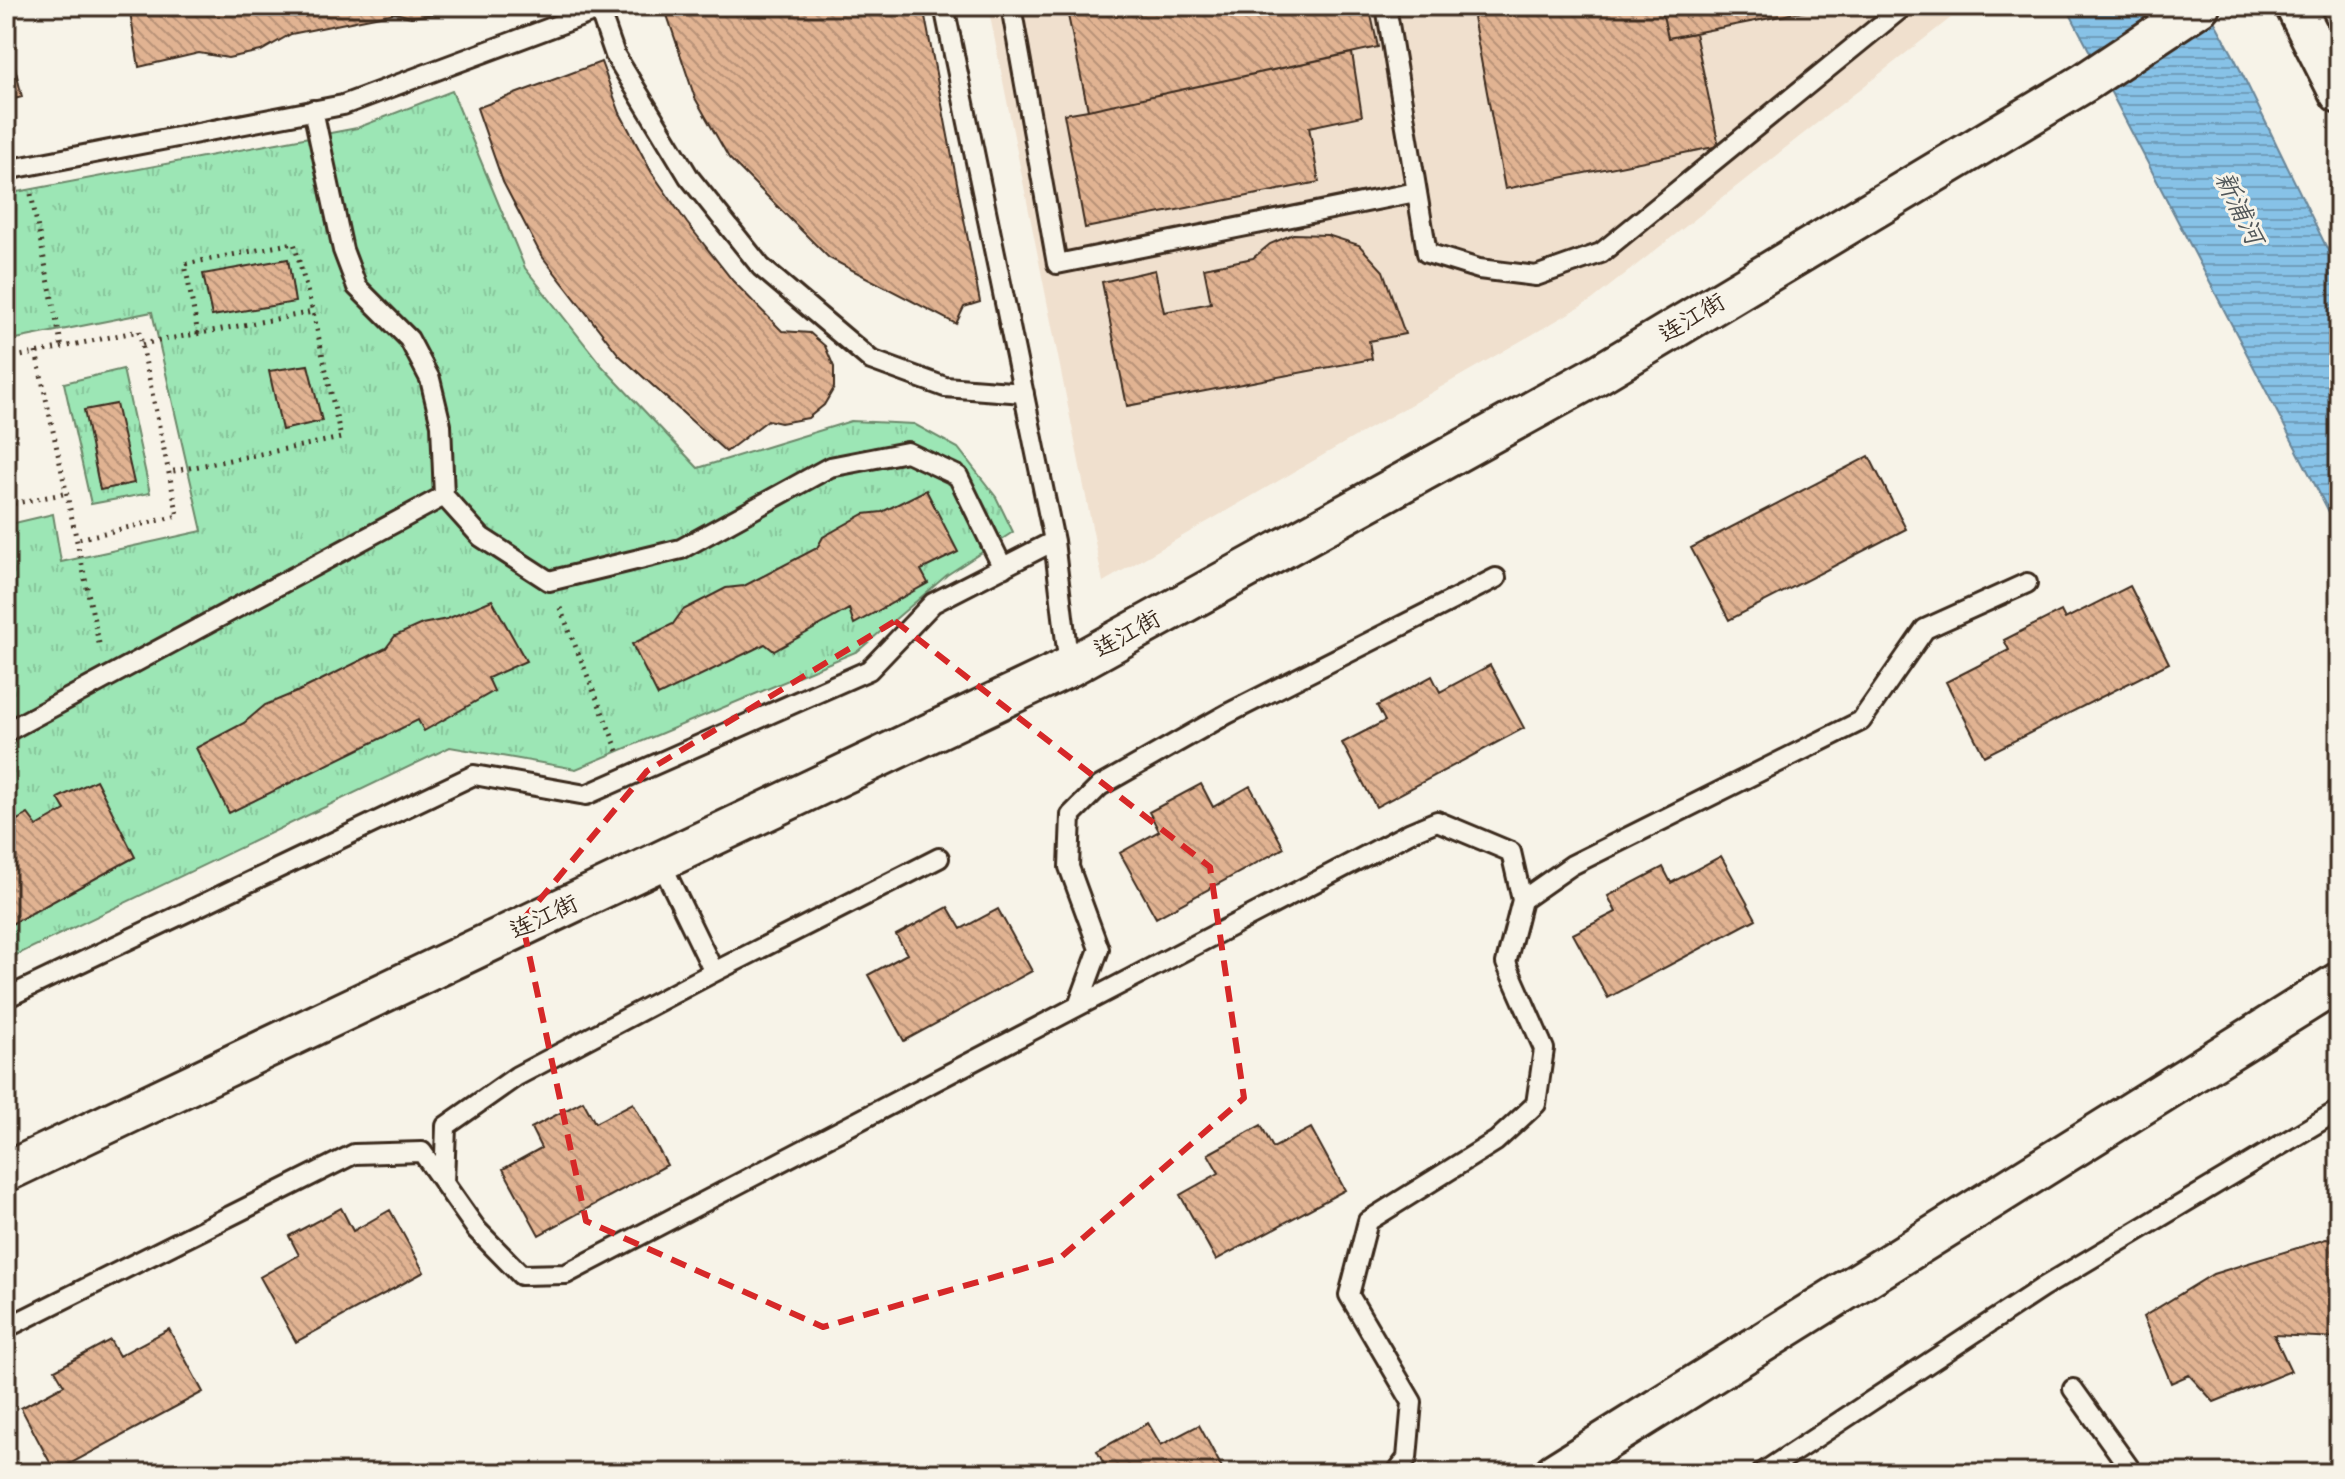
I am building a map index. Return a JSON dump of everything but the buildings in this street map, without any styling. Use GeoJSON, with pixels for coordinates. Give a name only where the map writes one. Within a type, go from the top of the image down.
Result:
{"type":"FeatureCollection","features":[{"type":"Feature","properties":{"kind":"street","name":"连江街"},"geometry":{"type":"LineString","coordinates":[[6,1172],[1069,667],[1599,374],[2084,83],[2200,6]]}},
{"type":"Feature","properties":{"kind":"street"},"geometry":{"type":"LineString","coordinates":[[2295,6],[2339,93]]}},
{"type":"Feature","properties":{"kind":"street"},"geometry":{"type":"LineString","coordinates":[[1554,1473],[2339,982]]}},
{"type":"Feature","properties":{"kind":"lane"},"geometry":{"type":"LineString","coordinates":[[944,6],[1054,541],[1069,667]]}},
{"type":"Feature","properties":{"kind":"lane"},"geometry":{"type":"LineString","coordinates":[[1011,6],[1057,264],[1416,192]]}},
{"type":"Feature","properties":{"kind":"lane"},"geometry":{"type":"LineString","coordinates":[[1386,6],[1427,253],[1479,269],[1536,276],[1601,253],[1904,6]]}},
{"type":"Feature","properties":{"kind":"lane"},"geometry":{"type":"LineString","coordinates":[[6,170],[343,105],[598,8],[615,55],[689,177],[761,267],[871,360],[945,387],[1024,393]]}},
{"type":"Feature","properties":{"kind":"lane"},"geometry":{"type":"LineString","coordinates":[[313,110],[343,250],[357,287],[409,339],[430,379],[441,425],[444,496],[481,537],[549,581],[681,549],[830,467],[907,452],[958,476],[1003,568]]}},
{"type":"Feature","properties":{"kind":"lane"},"geometry":{"type":"LineString","coordinates":[[6,732],[444,496]]}},
{"type":"Feature","properties":{"kind":"lane"},"geometry":{"type":"LineString","coordinates":[[6,998],[474,775],[586,795],[869,670],[933,603],[1054,541]]}},
{"type":"Feature","properties":{"kind":"lane"},"geometry":{"type":"LineString","coordinates":[[1078,1006],[1099,949],[1069,867],[1071,815],[1100,786],[1227,714],[1496,578]]}},
{"type":"Feature","properties":{"kind":"lane"},"geometry":{"type":"LineString","coordinates":[[1522,900],[1572,865],[1861,721],[1925,629],[2027,583]]}},
{"type":"Feature","properties":{"kind":"lane"},"geometry":{"type":"LineString","coordinates":[[6,1328],[354,1154],[422,1152],[477,1230],[521,1275],[566,1274],[1437,821],[1511,852],[1522,900],[1506,963],[1544,1049],[1536,1104],[1496,1141],[1368,1221],[1349,1295],[1412,1402],[1407,1458],[1396,1473]]}},
{"type":"Feature","properties":{"kind":"lane"},"geometry":{"type":"LineString","coordinates":[[444,1183],[446,1126],[517,1076],[939,858]]}},
{"type":"Feature","properties":{"kind":"lane"},"geometry":{"type":"LineString","coordinates":[[660,861],[714,972]]}},
{"type":"Feature","properties":{"kind":"lane"},"geometry":{"type":"LineString","coordinates":[[1762,1473],[2042,1288],[2339,1110]]}},
{"type":"Feature","properties":{"kind":"lane"},"geometry":{"type":"LineString","coordinates":[[2073,1389],[2133,1473]]}},
{"type":"Feature","properties":{"kind":"path"},"geometry":{"type":"LineString","coordinates":[[25,166],[62,348]]}},
{"type":"Feature","properties":{"kind":"path"},"geometry":{"type":"LineString","coordinates":[[169,472],[341,438],[294,243],[185,264],[198,334]]}},
{"type":"Feature","properties":{"kind":"path"},"geometry":{"type":"LineString","coordinates":[[142,344],[313,312]]}},
{"type":"Feature","properties":{"kind":"path"},"geometry":{"type":"LineString","coordinates":[[6,359],[139,331],[178,516],[78,539]]}},
{"type":"Feature","properties":{"kind":"path"},"geometry":{"type":"LineString","coordinates":[[36,352],[107,679]]}},
{"type":"Feature","properties":{"kind":"path"},"geometry":{"type":"LineString","coordinates":[[6,505],[68,493]]}},
{"type":"Feature","properties":{"kind":"path"},"geometry":{"type":"LineString","coordinates":[[549,581],[628,776]]}},
{"type":"Feature","properties":{"kind":"highlighted area"},"geometry":{"type":"Polygon","coordinates":[[[895,621],[1210,867],[1244,1098],[1060,1258],[823,1327],[586,1221],[522,921],[647,771],[895,621]]]}},
{"type":"Feature","properties":{"kind":"shaded area"},"geometry":{"type":"Polygon","coordinates":[[[988,6],[1966,6],[1592,300],[1103,582],[988,6]]]}},
{"type":"Feature","properties":{"kind":"green space"},"geometry":{"type":"Polygon","coordinates":[[[452,91],[525,268],[602,366],[698,468],[851,421],[914,424],[958,448],[996,497],[1013,532],[947,575],[858,651],[576,769],[450,747],[6,960],[6,525],[53,514],[61,562],[202,531],[152,312],[6,341],[6,194],[357,128],[452,91]]]}},
{"type":"Feature","properties":{"kind":"green space"},"geometry":{"type":"Polygon","coordinates":[[[123,369],[150,493],[91,504],[64,383],[123,369]]]}},
{"type":"Feature","properties":{"kind":"water","name":"新浦河"},"geometry":{"type":"Polygon","coordinates":[[[2066,6],[2206,6],[2233,55],[2339,273],[2339,531],[2066,6]]]}}]}
